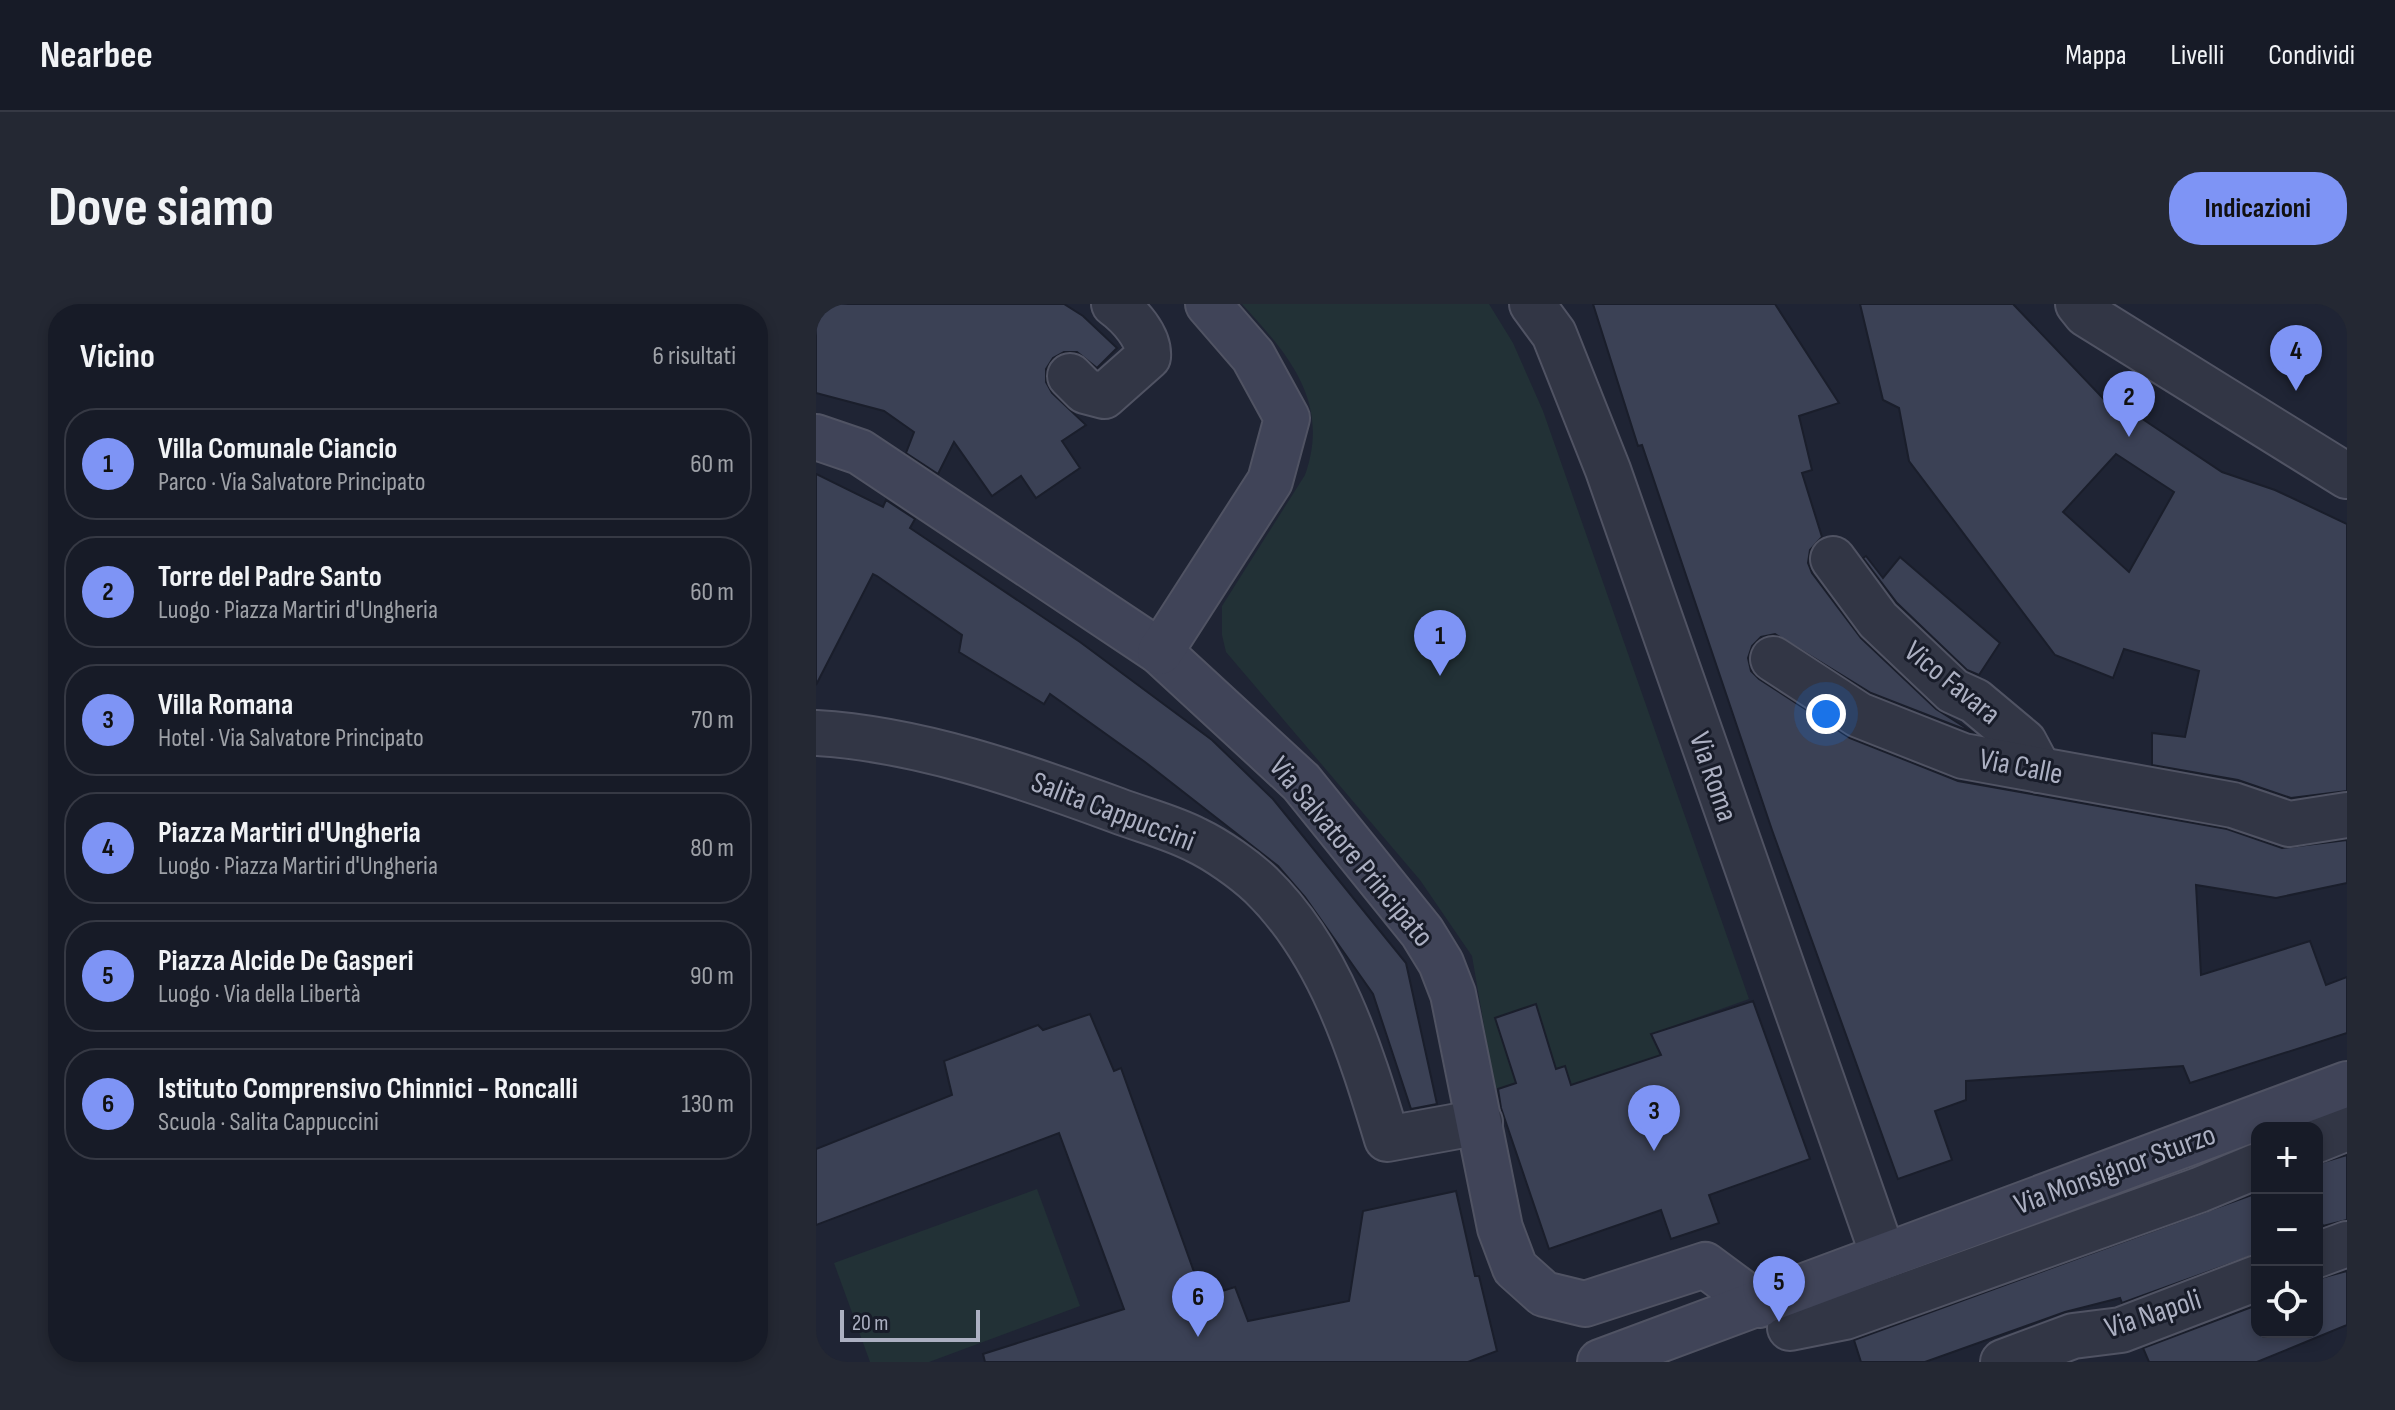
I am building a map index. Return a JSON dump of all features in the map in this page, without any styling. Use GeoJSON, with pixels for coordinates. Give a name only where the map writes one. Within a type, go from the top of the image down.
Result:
{"type":"FeatureCollection","features":[{"type":"Feature","properties":{"kind":"main road"},"geometry":{"type":"LineString","coordinates":[[1160,652],[1270,481],[1287,418],[1253,356],[1208,304]]}},
{"type":"Feature","properties":{"kind":"main road","name":"Via Salvatore Principato"},"geometry":{"type":"LineString","coordinates":[[816,437],[860,452],[1160,652],[1301,782],[1422,932],[1441,963],[1453,994],[1500,1228],[1515,1268],[1544,1294],[1585,1304],[1705,1265],[1783,1323]]}},
{"type":"Feature","properties":{"kind":"main road","name":"Via Monsignor Sturzo"},"geometry":{"type":"LineString","coordinates":[[1600,1362],[1783,1323],[1883,1255],[2347,1084]]}},
{"type":"Feature","properties":{"kind":"street"},"geometry":{"type":"LineString","coordinates":[[1070,376],[1085,391],[1104,396],[1148,357],[1145,340],[1114,304]]}},
{"type":"Feature","properties":{"kind":"street","name":"Via Roma"},"geometry":{"type":"LineString","coordinates":[[1532,304],[1554,334],[1608,470],[1734,837],[1883,1255]]}},
{"type":"Feature","properties":{"kind":"street"},"geometry":{"type":"LineString","coordinates":[[2078,304],[2086,314],[2347,476]]}},
{"type":"Feature","properties":{"kind":"street","name":"Vico Favara"},"geometry":{"type":"LineString","coordinates":[[1833,559],[1878,620],[1953,691],[1975,701],[2024,742],[2039,770]]}},
{"type":"Feature","properties":{"kind":"street","name":"Via Calle"},"geometry":{"type":"LineString","coordinates":[[1773,659],[1859,715],[1963,756],[2233,805],[2289,824],[2347,815]]}},
{"type":"Feature","properties":{"kind":"street","name":"Salita Cappuccini"},"geometry":{"type":"LineString","coordinates":[[816,733],[857,735],[989,767],[1197,840],[1260,884],[1301,933],[1342,1006],[1366,1067],[1387,1139],[1480,1122]]}},
{"type":"Feature","properties":{"kind":"street"},"geometry":{"type":"LineString","coordinates":[[2323,1138],[2347,1128]]}},
{"type":"Feature","properties":{"kind":"street"},"geometry":{"type":"LineString","coordinates":[[1783,1323],[1845,1317],[2251,1168]]}},
{"type":"Feature","properties":{"kind":"street"},"geometry":{"type":"LineString","coordinates":[[2323,1253],[2347,1244]]}},
{"type":"Feature","properties":{"kind":"street","name":"Via Napoli"},"geometry":{"type":"LineString","coordinates":[[2003,1362],[2073,1336],[2121,1330],[2251,1280]]}},
{"type":"Feature","properties":{"kind":"shaded area"},"geometry":{"type":"Polygon","coordinates":[[[1242,304],[1489,304],[1513,343],[1543,411],[1749,999],[1651,1034],[1661,1055],[1571,1085],[1564,1067],[1495,1090],[1472,956],[1420,880],[1226,652],[1222,635],[1222,606],[1305,475],[1312,449],[1313,425],[1309,402],[1300,381],[1275,342],[1242,304]]]}},
{"type":"Feature","properties":{"kind":"shaded area"},"geometry":{"type":"Polygon","coordinates":[[[1037,1189],[1080,1306],[929,1362],[870,1362],[834,1263],[1037,1189]]]}},
{"type":"Feature","properties":{"kind":"building"},"geometry":{"type":"Polygon","coordinates":[[[816,304],[1064,304],[1083,316],[1117,348],[1097,368],[1077,352],[1064,352],[1053,358],[1046,369],[1046,382],[1052,393],[1086,425],[1062,441],[1080,468],[1036,498],[1021,476],[992,496],[954,442],[938,474],[906,453],[914,432],[884,411],[816,393],[816,304]]]}},
{"type":"Feature","properties":{"kind":"building"},"geometry":{"type":"Polygon","coordinates":[[[1593,304],[1775,304],[1839,403],[1799,416],[1812,470],[1802,473],[1822,537],[1810,550],[1808,563],[1812,573],[1861,638],[1936,709],[1974,733],[1871,693],[1775,634],[1761,637],[1752,646],[1748,658],[1751,671],[1759,679],[1850,738],[1958,781],[2227,829],[2282,848],[2347,840],[2347,883],[2276,898],[2196,885],[2201,975],[2310,941],[2326,985],[2347,977],[2347,1033],[2190,1083],[2183,1066],[1966,1081],[1966,1100],[1935,1111],[1952,1160],[1898,1179],[1772,830],[1642,445],[1638,446],[1593,304]]]}},
{"type":"Feature","properties":{"kind":"building"},"geometry":{"type":"Polygon","coordinates":[[[1860,304],[2013,304],[2117,413],[2123,406],[2222,472],[2275,490],[2347,524],[2347,791],[2291,798],[2238,780],[2152,765],[2152,733],[2185,737],[2199,671],[2124,649],[2113,678],[2055,655],[1909,461],[1899,408],[1883,400],[1860,304]],[[2116,454],[2063,512],[2129,572],[2174,492],[2116,454]]]}},
{"type":"Feature","properties":{"kind":"building"},"geometry":{"type":"Polygon","coordinates":[[[816,474],[883,507],[886,500],[915,519],[910,528],[1080,642],[1212,740],[1273,799],[1406,963],[1437,1104],[1411,1109],[1373,994],[1305,897],[1278,866],[1145,762],[1050,694],[1044,704],[959,652],[962,635],[877,576],[873,574],[816,685],[816,474]]]}},
{"type":"Feature","properties":{"kind":"building"},"geometry":{"type":"Polygon","coordinates":[[[1866,556],[1883,578],[1900,557],[2000,643],[1979,675],[1967,670],[1897,603],[1863,558],[1866,556]]]}},
{"type":"Feature","properties":{"kind":"building"},"geometry":{"type":"Polygon","coordinates":[[[1753,1001],[1810,1159],[1709,1195],[1719,1223],[1671,1239],[1661,1210],[1549,1249],[1501,1108],[1498,1089],[1516,1083],[1495,1018],[1536,1004],[1556,1069],[1565,1066],[1571,1085],[1661,1055],[1651,1034],[1753,1001]]]}},
{"type":"Feature","properties":{"kind":"building"},"geometry":{"type":"Polygon","coordinates":[[[1090,1014],[1114,1071],[1121,1068],[1203,1297],[1235,1287],[1248,1321],[1349,1301],[1363,1211],[1456,1191],[1475,1276],[1479,1276],[1497,1351],[1468,1362],[985,1362],[983,1354],[1124,1309],[1059,1133],[816,1225],[816,1149],[952,1095],[944,1061],[1038,1025],[1043,1030],[1090,1014]]]}},
{"type":"Feature","properties":{"kind":"building"},"geometry":{"type":"Polygon","coordinates":[[[2347,1155],[2347,1220],[2323,1226],[2323,1194],[2323,1162],[2347,1155]]]}},
{"type":"Feature","properties":{"kind":"building"},"geometry":{"type":"Polygon","coordinates":[[[2251,1195],[2251,1256],[2122,1303],[2120,1298],[2065,1312],[1925,1362],[1861,1362],[1854,1340],[2251,1195]]]}},
{"type":"Feature","properties":{"kind":"building"},"geometry":{"type":"Polygon","coordinates":[[[2347,1271],[2347,1325],[2323,1335],[2323,1277],[2347,1271]]]}},
{"type":"Feature","properties":{"kind":"building"},"geometry":{"type":"Polygon","coordinates":[[[2251,1307],[2251,1338],[2315,1338],[2257,1362],[2149,1362],[2143,1348],[2251,1307]]]}},
{"type":"Feature","properties":{"kind":"place","name":"Piazza Martiri d'Ungheria"},"geometry":{"type":"Point","coordinates":[2296,391]}},
{"type":"Feature","properties":{"kind":"place","name":"Torre del Padre Santo"},"geometry":{"type":"Point","coordinates":[2129,437]}},
{"type":"Feature","properties":{"kind":"place","name":"Villa Comunale Ciancio"},"geometry":{"type":"Point","coordinates":[1440,676]}},
{"type":"Feature","properties":{"kind":"place","name":"Villa Romana"},"geometry":{"type":"Point","coordinates":[1654,1151]}},
{"type":"Feature","properties":{"kind":"place","name":"Piazza Alcide De Gasperi"},"geometry":{"type":"Point","coordinates":[1779,1322]}},
{"type":"Feature","properties":{"kind":"place","name":"Istituto Comprensivo Chinnici - Roncalli"},"geometry":{"type":"Point","coordinates":[1198,1337]}}]}
